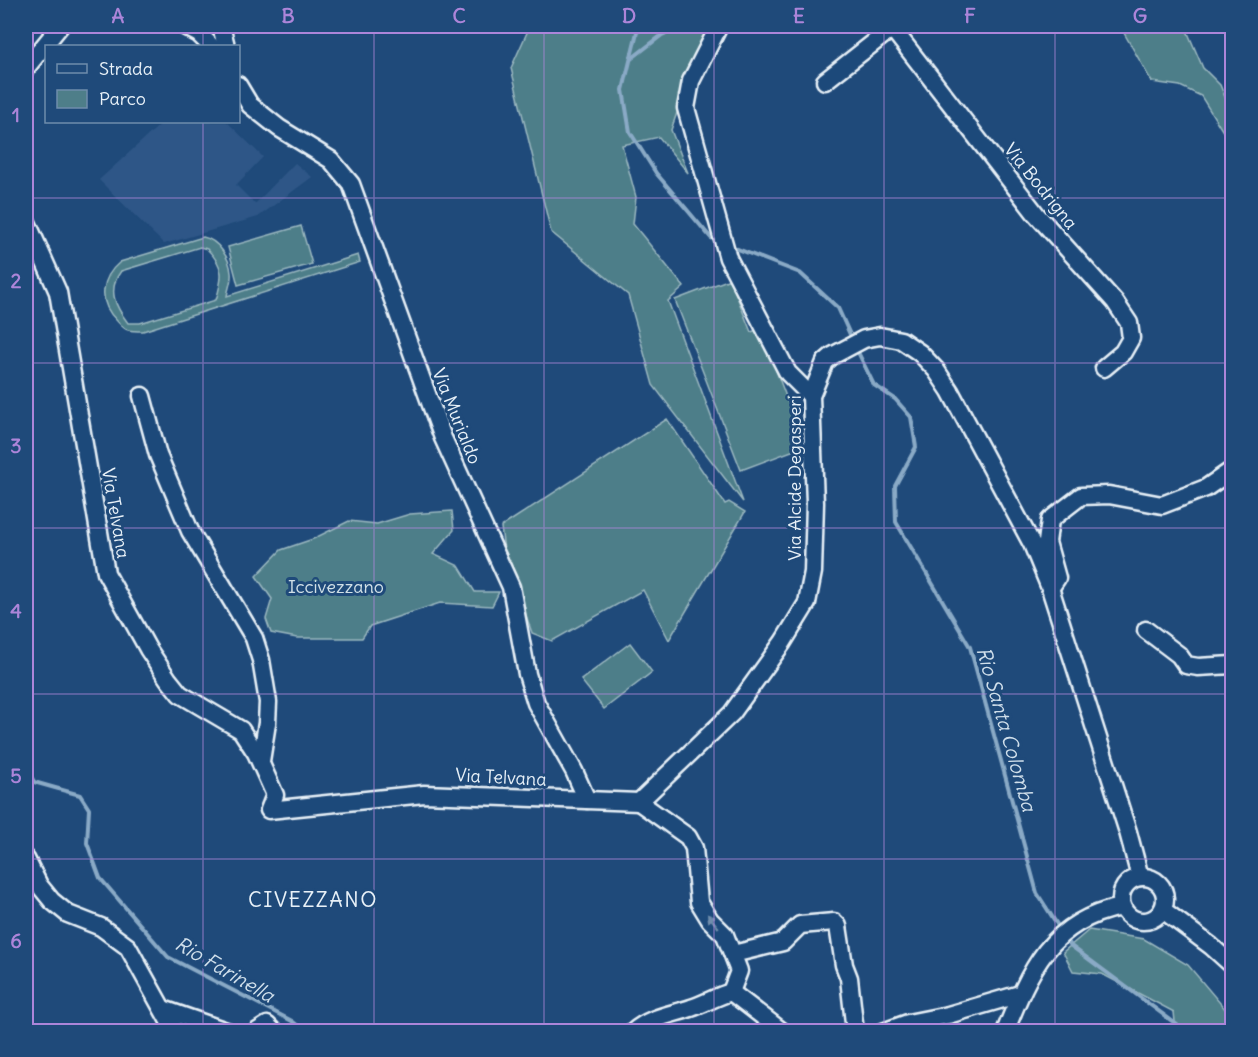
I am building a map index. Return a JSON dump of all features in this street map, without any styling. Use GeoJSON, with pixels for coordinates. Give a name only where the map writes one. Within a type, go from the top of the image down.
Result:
{"type":"FeatureCollection","features":[{"type":"Feature","properties":{"kind":"street"},"geometry":{"type":"LineString","coordinates":[[26,68],[60,26]]}},
{"type":"Feature","properties":{"kind":"street"},"geometry":{"type":"LineString","coordinates":[[184,26],[199,34],[210,45]]}},
{"type":"Feature","properties":{"kind":"street"},"geometry":{"type":"LineString","coordinates":[[221,26],[226,45]]}},
{"type":"Feature","properties":{"kind":"street"},"geometry":{"type":"LineString","coordinates":[[719,26],[692,81],[686,108],[728,258],[788,373],[811,396]]}},
{"type":"Feature","properties":{"kind":"street","name":"Via Bodrigna"},"geometry":{"type":"LineString","coordinates":[[825,81],[894,27],[1036,214],[1115,302],[1129,323],[1131,338],[1123,352],[1104,368]]}},
{"type":"Feature","properties":{"kind":"street","name":"Via Murialdo"},"geometry":{"type":"LineString","coordinates":[[240,88],[250,105],[279,128],[331,160],[351,184],[443,438],[511,587],[527,674],[536,703],[574,771],[587,800]]}},
{"type":"Feature","properties":{"kind":"street","name":"Via Telvana"},"geometry":{"type":"LineString","coordinates":[[26,220],[57,292],[106,573],[148,649],[180,694],[241,730],[261,761],[275,795],[270,810],[424,794],[639,802]]}},
{"type":"Feature","properties":{"kind":"street","name":"Via Alcide Degasperi"},"geometry":{"type":"LineString","coordinates":[[639,802],[732,713],[783,642],[807,603],[813,572],[815,503],[811,396],[825,362],[859,341],[880,336],[901,340],[920,353],[936,370],[950,391],[1032,544],[1050,588],[1128,832],[1140,877]]}},
{"type":"Feature","properties":{"kind":"street"},"geometry":{"type":"LineString","coordinates":[[142,396],[158,454],[190,531],[254,638],[261,660],[268,702],[261,761]]}},
{"type":"Feature","properties":{"kind":"street","name":"Via Alcide Degasperi"},"geometry":{"type":"LineString","coordinates":[[1050,588],[1057,578],[1047,542],[1050,520],[1081,496],[1109,495],[1162,505],[1206,488],[1233,470]]}},
{"type":"Feature","properties":{"kind":"street"},"geometry":{"type":"LineString","coordinates":[[1146,630],[1179,655],[1186,665],[1198,667],[1233,664]]}},
{"type":"Feature","properties":{"kind":"street"},"geometry":{"type":"LineString","coordinates":[[639,802],[688,837],[694,848],[699,902],[710,920],[725,935],[739,971],[731,992]]}},
{"type":"Feature","properties":{"kind":"street"},"geometry":{"type":"LineString","coordinates":[[26,859],[39,885],[52,901],[68,914],[101,927],[128,947],[175,1032]]}},
{"type":"Feature","properties":{"kind":"street"},"geometry":{"type":"LineString","coordinates":[[1005,1032],[1033,968],[1055,940],[1085,919],[1113,909],[1123,887],[1130,880],[1140,877],[1152,879],[1161,886],[1166,898],[1163,910],[1156,918],[1146,922],[1136,921],[1113,909]]}},
{"type":"Feature","properties":{"kind":"street"},"geometry":{"type":"LineString","coordinates":[[1163,910],[1212,946],[1233,965]]}},
{"type":"Feature","properties":{"kind":"street"},"geometry":{"type":"LineString","coordinates":[[733,954],[783,942],[800,925],[834,922],[838,926],[844,965],[849,978],[855,1032]]}},
{"type":"Feature","properties":{"kind":"street"},"geometry":{"type":"LineString","coordinates":[[638,1028],[666,1014],[692,1008],[731,992]]}},
{"type":"Feature","properties":{"kind":"street"},"geometry":{"type":"LineString","coordinates":[[731,992],[783,1032]]}},
{"type":"Feature","properties":{"kind":"street"},"geometry":{"type":"LineString","coordinates":[[883,1032],[908,1023],[948,1015],[1020,994]]}},
{"type":"Feature","properties":{"kind":"street"},"geometry":{"type":"LineString","coordinates":[[162,1009],[229,1032]]}},
{"type":"Feature","properties":{"kind":"street"},"geometry":{"type":"LineString","coordinates":[[948,1015],[952,1032]]}},
{"type":"Feature","properties":{"kind":"street"},"geometry":{"type":"LineString","coordinates":[[256,1032],[267,1025],[274,1032]]}},
{"type":"Feature","properties":{"kind":"shaded area"},"geometry":{"type":"Polygon","coordinates":[[[162,123],[228,123],[263,157],[236,185],[255,204],[295,163],[312,177],[258,217],[164,244],[99,180],[162,123]]]}},
{"type":"Feature","properties":{"kind":"green space"},"geometry":{"type":"Polygon","coordinates":[[[530,26],[707,26],[671,130],[688,173],[659,137],[622,145],[636,197],[633,224],[684,287],[668,301],[743,502],[653,385],[628,295],[551,232],[511,68],[530,26]]]}},
{"type":"Feature","properties":{"kind":"green space"},"geometry":{"type":"Polygon","coordinates":[[[1120,26],[1185,26],[1203,68],[1220,85],[1232,114],[1232,146],[1201,96],[1180,86],[1152,82],[1120,26]]]}},
{"type":"Feature","properties":{"kind":"green space"},"geometry":{"type":"Polygon","coordinates":[[[301,226],[312,264],[238,285],[228,247],[301,226]]]}},
{"type":"Feature","properties":{"kind":"green space"},"geometry":{"type":"Polygon","coordinates":[[[203,237],[214,242],[228,261],[231,276],[227,296],[358,255],[360,262],[143,331],[131,331],[125,329],[111,314],[104,298],[105,283],[120,262],[203,237]],[[200,247],[121,271],[114,285],[114,298],[128,323],[140,323],[216,300],[221,279],[220,267],[207,249],[200,247]]]}},
{"type":"Feature","properties":{"kind":"green space"},"geometry":{"type":"Polygon","coordinates":[[[730,279],[751,332],[760,329],[805,446],[741,470],[675,300],[730,279]]]}},
{"type":"Feature","properties":{"kind":"green space"},"geometry":{"type":"Polygon","coordinates":[[[667,419],[725,504],[729,502],[745,512],[669,640],[643,590],[552,641],[532,633],[504,550],[501,527],[667,419]]]}},
{"type":"Feature","properties":{"kind":"green space","name":"Iccivezzano"},"geometry":{"type":"Polygon","coordinates":[[[452,511],[454,530],[433,554],[459,566],[475,592],[499,592],[492,606],[440,603],[370,626],[362,638],[297,638],[271,633],[266,619],[272,599],[256,576],[281,550],[313,539],[349,521],[377,524],[410,514],[452,511]]]}},
{"type":"Feature","properties":{"kind":"green space"},"geometry":{"type":"Polygon","coordinates":[[[630,643],[652,672],[604,709],[581,680],[630,643]]]}},
{"type":"Feature","properties":{"kind":"green space"},"geometry":{"type":"Polygon","coordinates":[[[1089,930],[1144,939],[1188,965],[1226,1010],[1232,1031],[1176,1031],[1174,1012],[1102,974],[1073,971],[1063,952],[1089,930]]]}},
{"type":"Feature","properties":{"kind":"waterway","name":"Rio Santa Colomba"},"geometry":{"type":"LineString","coordinates":[[646,26],[637,32],[623,90],[630,132],[656,173],[711,238],[718,241]]}},
{"type":"Feature","properties":{"kind":"waterway"},"geometry":{"type":"LineString","coordinates":[[631,59],[662,35],[682,26]]}},
{"type":"Feature","properties":{"kind":"waterway","name":"Rio Santa Colomba"},"geometry":{"type":"LineString","coordinates":[[730,246],[800,273],[838,308],[852,339]]}},
{"type":"Feature","properties":{"kind":"waterway","name":"Rio Santa Colomba"},"geometry":{"type":"LineString","coordinates":[[856,348],[874,385],[895,399],[911,417],[916,447],[895,486],[896,522],[970,647],[1037,893],[1060,929]]}},
{"type":"Feature","properties":{"kind":"waterway","name":"Rio Farinella"},"geometry":{"type":"LineString","coordinates":[[26,766],[34,782],[80,795],[89,809],[87,843],[100,878],[168,957],[292,1021],[302,1029]]}},
{"type":"Feature","properties":{"kind":"waterway","name":"Rio Santa Colomba"},"geometry":{"type":"LineString","coordinates":[[1066,938],[1071,946],[1180,1027],[1182,1032]]}},
{"type":"Feature","properties":{"kind":"district","name":"CIVEZZANO"},"geometry":{"type":"Point","coordinates":[313,899]}}]}
